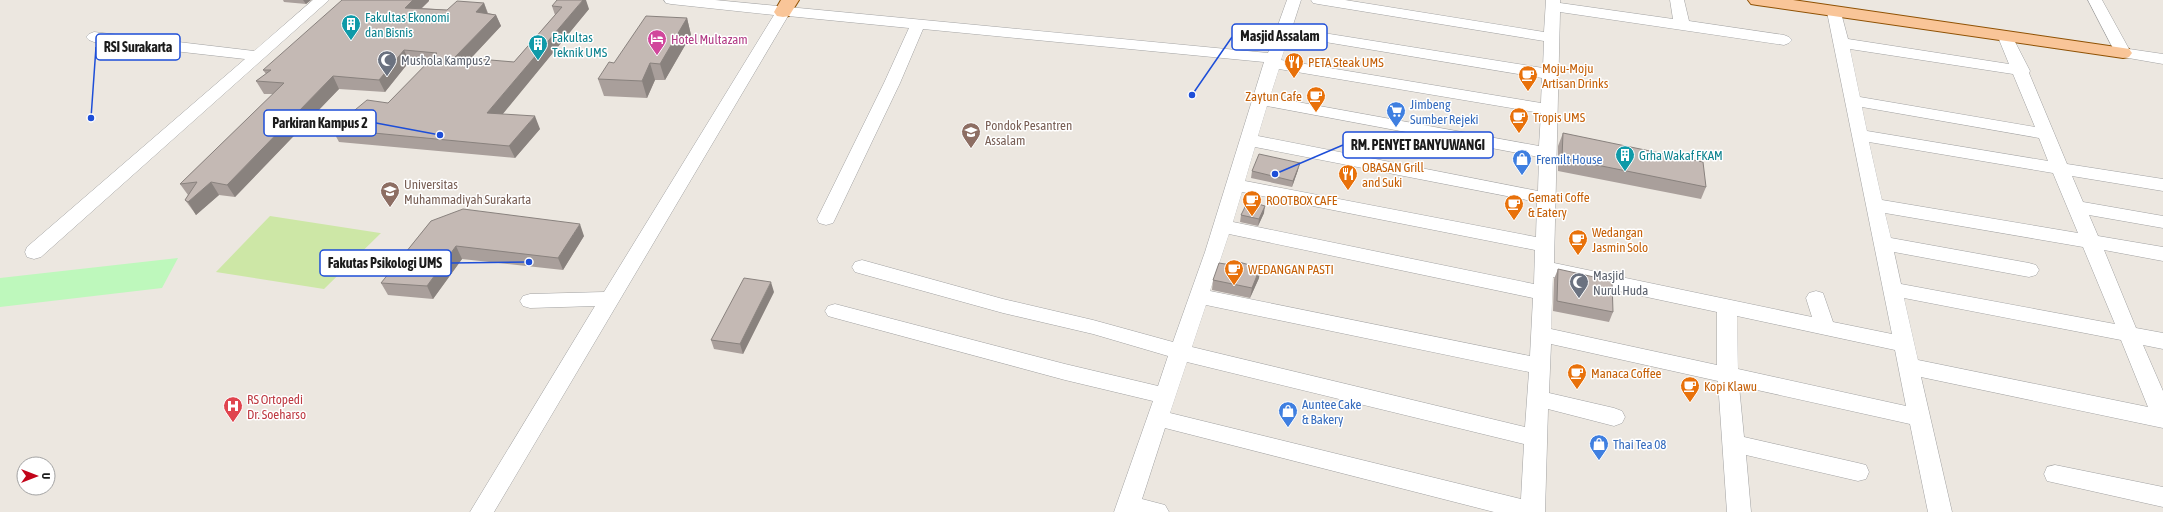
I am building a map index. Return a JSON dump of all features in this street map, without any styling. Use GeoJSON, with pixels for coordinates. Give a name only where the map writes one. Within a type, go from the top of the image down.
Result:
{"type":"FeatureCollection","features":[{"type":"Feature","properties":{"kind":"main road"},"geometry":{"type":"LineString","coordinates":[[1757,0],[1792,3],[1835,12],[2123,53]]}},
{"type":"Feature","properties":{"kind":"street"},"geometry":{"type":"LineString","coordinates":[[34,252],[322,0]]}},
{"type":"Feature","properties":{"kind":"street"},"geometry":{"type":"LineString","coordinates":[[671,0],[787,6],[918,24],[1234,54],[1548,109]]}},
{"type":"Feature","properties":{"kind":"street"},"geometry":{"type":"LineString","coordinates":[[1157,512],[1127,509],[1222,226],[1272,61],[1294,0]]}},
{"type":"Feature","properties":{"kind":"street"},"geometry":{"type":"LineString","coordinates":[[1318,0],[1552,38]]}},
{"type":"Feature","properties":{"kind":"street"},"geometry":{"type":"LineString","coordinates":[[1677,0],[1682,25]]}},
{"type":"Feature","properties":{"kind":"street"},"geometry":{"type":"LineString","coordinates":[[2095,0],[2123,53],[2163,59]]}},
{"type":"Feature","properties":{"kind":"street"},"geometry":{"type":"LineString","coordinates":[[1158,418],[1532,512],[1543,292],[1546,153],[1553,3],[1682,25],[1784,40]]}},
{"type":"Feature","properties":{"kind":"street"},"geometry":{"type":"LineString","coordinates":[[482,512],[787,6]]}},
{"type":"Feature","properties":{"kind":"street"},"geometry":{"type":"LineString","coordinates":[[1835,12],[1859,135],[1940,512]]}},
{"type":"Feature","properties":{"kind":"street"},"geometry":{"type":"LineString","coordinates":[[826,219],[892,83],[918,24]]}},
{"type":"Feature","properties":{"kind":"street"},"geometry":{"type":"LineString","coordinates":[[1234,54],[1267,46],[1282,35],[1550,74]]}},
{"type":"Feature","properties":{"kind":"street"},"geometry":{"type":"LineString","coordinates":[[94,37],[258,56]]}},
{"type":"Feature","properties":{"kind":"street"},"geometry":{"type":"LineString","coordinates":[[2006,37],[2022,71],[2163,418]]}},
{"type":"Feature","properties":{"kind":"street"},"geometry":{"type":"LineString","coordinates":[[1841,43],[2022,71]]}},
{"type":"Feature","properties":{"kind":"street"},"geometry":{"type":"LineString","coordinates":[[1260,100],[1546,153]]}},
{"type":"Feature","properties":{"kind":"street"},"geometry":{"type":"LineString","coordinates":[[1853,101],[2047,134]]}},
{"type":"Feature","properties":{"kind":"street"},"geometry":{"type":"LineString","coordinates":[[1859,135],[2163,185]]}},
{"type":"Feature","properties":{"kind":"street"},"geometry":{"type":"LineString","coordinates":[[1248,140],[1545,198]]}},
{"type":"Feature","properties":{"kind":"street"},"geometry":{"type":"LineString","coordinates":[[1235,185],[1544,245]]}},
{"type":"Feature","properties":{"kind":"street"},"geometry":{"type":"LineString","coordinates":[[1875,205],[2163,254]]}},
{"type":"Feature","properties":{"kind":"street"},"geometry":{"type":"LineString","coordinates":[[2077,208],[2163,222]]}},
{"type":"Feature","properties":{"kind":"street"},"geometry":{"type":"LineString","coordinates":[[1222,226],[1543,292]]}},
{"type":"Feature","properties":{"kind":"street"},"geometry":{"type":"LineString","coordinates":[[1882,243],[2028,270]]}},
{"type":"Feature","properties":{"kind":"street"},"geometry":{"type":"LineString","coordinates":[[862,267],[1003,306],[1092,327],[1180,352],[1536,438]]}},
{"type":"Feature","properties":{"kind":"street"},"geometry":{"type":"LineString","coordinates":[[1543,268],[1903,344]]}},
{"type":"Feature","properties":{"kind":"street"},"geometry":{"type":"LineString","coordinates":[[1892,289],[2163,342]]}},
{"type":"Feature","properties":{"kind":"street"},"geometry":{"type":"LineString","coordinates":[[1199,296],[1539,366]]}},
{"type":"Feature","properties":{"kind":"street"},"geometry":{"type":"LineString","coordinates":[[1816,298],[1825,328]]}},
{"type":"Feature","properties":{"kind":"street"},"geometry":{"type":"LineString","coordinates":[[530,301],[611,299]]}},
{"type":"Feature","properties":{"kind":"street"},"geometry":{"type":"LineString","coordinates":[[1728,307],[1728,376],[1739,512]]}},
{"type":"Feature","properties":{"kind":"street"},"geometry":{"type":"LineString","coordinates":[[835,311],[1065,372],[1165,396]]}},
{"type":"Feature","properties":{"kind":"street"},"geometry":{"type":"LineString","coordinates":[[1540,334],[1919,417]]}},
{"type":"Feature","properties":{"kind":"street"},"geometry":{"type":"LineString","coordinates":[[1908,366],[2163,418]]}},
{"type":"Feature","properties":{"kind":"street"},"geometry":{"type":"LineString","coordinates":[[1537,398],[1614,417]]}},
{"type":"Feature","properties":{"kind":"street"},"geometry":{"type":"LineString","coordinates":[[1733,443],[1858,472]]}},
{"type":"Feature","properties":{"kind":"street"},"geometry":{"type":"LineString","coordinates":[[2054,474],[2163,496]]}},
{"type":"Feature","properties":{"kind":"green space"},"geometry":{"type":"Polygon","coordinates":[[[270,216],[381,233],[324,289],[216,272],[270,216]]]}},
{"type":"Feature","properties":{"kind":"green space"},"geometry":{"type":"Polygon","coordinates":[[[178,258],[162,288],[0,307],[0,278],[178,258]]]}},
{"type":"Feature","properties":{"kind":"building"},"geometry":{"type":"Polygon","coordinates":[[[342,0],[413,0],[405,8],[447,10],[457,1],[484,3],[476,12],[496,15],[455,57],[514,62],[562,7],[552,6],[557,0],[583,0],[487,113],[535,116],[509,146],[332,129],[367,100],[388,103],[437,53],[404,50],[379,80],[333,76],[227,185],[211,182],[188,202],[185,200],[197,182],[180,184],[284,83],[256,81],[271,70],[263,70],[342,0]]]}},
{"type":"Feature","properties":{"kind":"building"},"geometry":{"type":"Polygon","coordinates":[[[646,16],[687,18],[660,64],[650,63],[642,81],[598,79],[609,62],[614,63],[646,16]]]}},
{"type":"Feature","properties":{"kind":"building"},"geometry":{"type":"Polygon","coordinates":[[[1563,133],[1703,162],[1706,187],[1562,158],[1563,133]]]}},
{"type":"Feature","properties":{"kind":"building"},"geometry":{"type":"Polygon","coordinates":[[[1259,154],[1300,163],[1293,181],[1252,171],[1259,154]]]}},
{"type":"Feature","properties":{"kind":"building"},"geometry":{"type":"Polygon","coordinates":[[[1248,201],[1265,206],[1259,219],[1241,215],[1248,201]]]}},
{"type":"Feature","properties":{"kind":"building"},"geometry":{"type":"Polygon","coordinates":[[[463,209],[580,224],[558,258],[456,246],[427,286],[381,283],[431,221],[463,209]]]}},
{"type":"Feature","properties":{"kind":"building"},"geometry":{"type":"Polygon","coordinates":[[[1239,262],[1260,268],[1252,288],[1213,280],[1219,263],[1237,266],[1239,262]]]}},
{"type":"Feature","properties":{"kind":"building"},"geometry":{"type":"Polygon","coordinates":[[[1558,269],[1612,281],[1613,312],[1557,301],[1558,269]]]}},
{"type":"Feature","properties":{"kind":"building"},"geometry":{"type":"Polygon","coordinates":[[[744,278],[771,282],[740,344],[711,340],[744,278]]]}},
{"type":"Feature","properties":{"kind":"place","name":"Fakultas Ekonomi dan Bisnis"},"geometry":{"type":"Point","coordinates":[351,41]}},
{"type":"Feature","properties":{"kind":"place","name":"Hotel Multazam"},"geometry":{"type":"Point","coordinates":[657,56]}},
{"type":"Feature","properties":{"kind":"place","name":"Fakultas Teknik UMS"},"geometry":{"type":"Point","coordinates":[538,61]}},
{"type":"Feature","properties":{"kind":"place","name":"Mushola Kampus 2"},"geometry":{"type":"Point","coordinates":[387,77]}},
{"type":"Feature","properties":{"kind":"place","name":"PETA Steak UMS"},"geometry":{"type":"Point","coordinates":[1294,79]}},
{"type":"Feature","properties":{"kind":"place","name":"Moju-Moju Artisan Drinks"},"geometry":{"type":"Point","coordinates":[1528,92]}},
{"type":"Feature","properties":{"kind":"place","name":"Masjid Assalam"},"geometry":{"type":"Point","coordinates":[1192,95]}},
{"type":"Feature","properties":{"kind":"place","name":"Zaytun Cafe"},"geometry":{"type":"Point","coordinates":[1316,113]}},
{"type":"Feature","properties":{"kind":"place","name":"RSI Surakarta"},"geometry":{"type":"Point","coordinates":[91,118]}},
{"type":"Feature","properties":{"kind":"place","name":"Jimbeng Sumber Rejeki"},"geometry":{"type":"Point","coordinates":[1396,128]}},
{"type":"Feature","properties":{"kind":"place","name":"Tropis UMS"},"geometry":{"type":"Point","coordinates":[1519,134]}},
{"type":"Feature","properties":{"kind":"place","name":"Parkiran Kampus 2"},"geometry":{"type":"Point","coordinates":[440,135]}},
{"type":"Feature","properties":{"kind":"place","name":"Pondok Pesantren Assalam"},"geometry":{"type":"Point","coordinates":[971,149]}},
{"type":"Feature","properties":{"kind":"place","name":"Grha Wakaf FKAM"},"geometry":{"type":"Point","coordinates":[1625,172]}},
{"type":"Feature","properties":{"kind":"place","name":"RM. PENYET BANYUWANGI"},"geometry":{"type":"Point","coordinates":[1275,174]}},
{"type":"Feature","properties":{"kind":"place","name":"Fremilt House"},"geometry":{"type":"Point","coordinates":[1522,176]}},
{"type":"Feature","properties":{"kind":"place","name":"OBASAN Grill and Suki"},"geometry":{"type":"Point","coordinates":[1348,191]}},
{"type":"Feature","properties":{"kind":"place","name":"Universitas Muhammadiyah Surakarta"},"geometry":{"type":"Point","coordinates":[390,208]}},
{"type":"Feature","properties":{"kind":"place","name":"ROOTBOX CAFE"},"geometry":{"type":"Point","coordinates":[1252,217]}},
{"type":"Feature","properties":{"kind":"place","name":"Gemati Coffe & Eatery"},"geometry":{"type":"Point","coordinates":[1514,221]}},
{"type":"Feature","properties":{"kind":"place","name":"Wedangan Jasmin Solo"},"geometry":{"type":"Point","coordinates":[1578,256]}},
{"type":"Feature","properties":{"kind":"place","name":"Fakutas Psikologi UMS"},"geometry":{"type":"Point","coordinates":[529,262]}},
{"type":"Feature","properties":{"kind":"place","name":"WEDANGAN PASTI"},"geometry":{"type":"Point","coordinates":[1234,286]}},
{"type":"Feature","properties":{"kind":"place","name":"Masjid Nurul Huda"},"geometry":{"type":"Point","coordinates":[1579,299]}},
{"type":"Feature","properties":{"kind":"place","name":"Manaca Coffee"},"geometry":{"type":"Point","coordinates":[1577,390]}},
{"type":"Feature","properties":{"kind":"place","name":"Kopi Klawu"},"geometry":{"type":"Point","coordinates":[1690,403]}},
{"type":"Feature","properties":{"kind":"place","name":"RS Ortopedi Dr. Soeharso"},"geometry":{"type":"Point","coordinates":[233,423]}},
{"type":"Feature","properties":{"kind":"place","name":"Auntee Cake & Bakery"},"geometry":{"type":"Point","coordinates":[1288,428]}},
{"type":"Feature","properties":{"kind":"place","name":"Thai Tea 08"},"geometry":{"type":"Point","coordinates":[1599,461]}}]}
